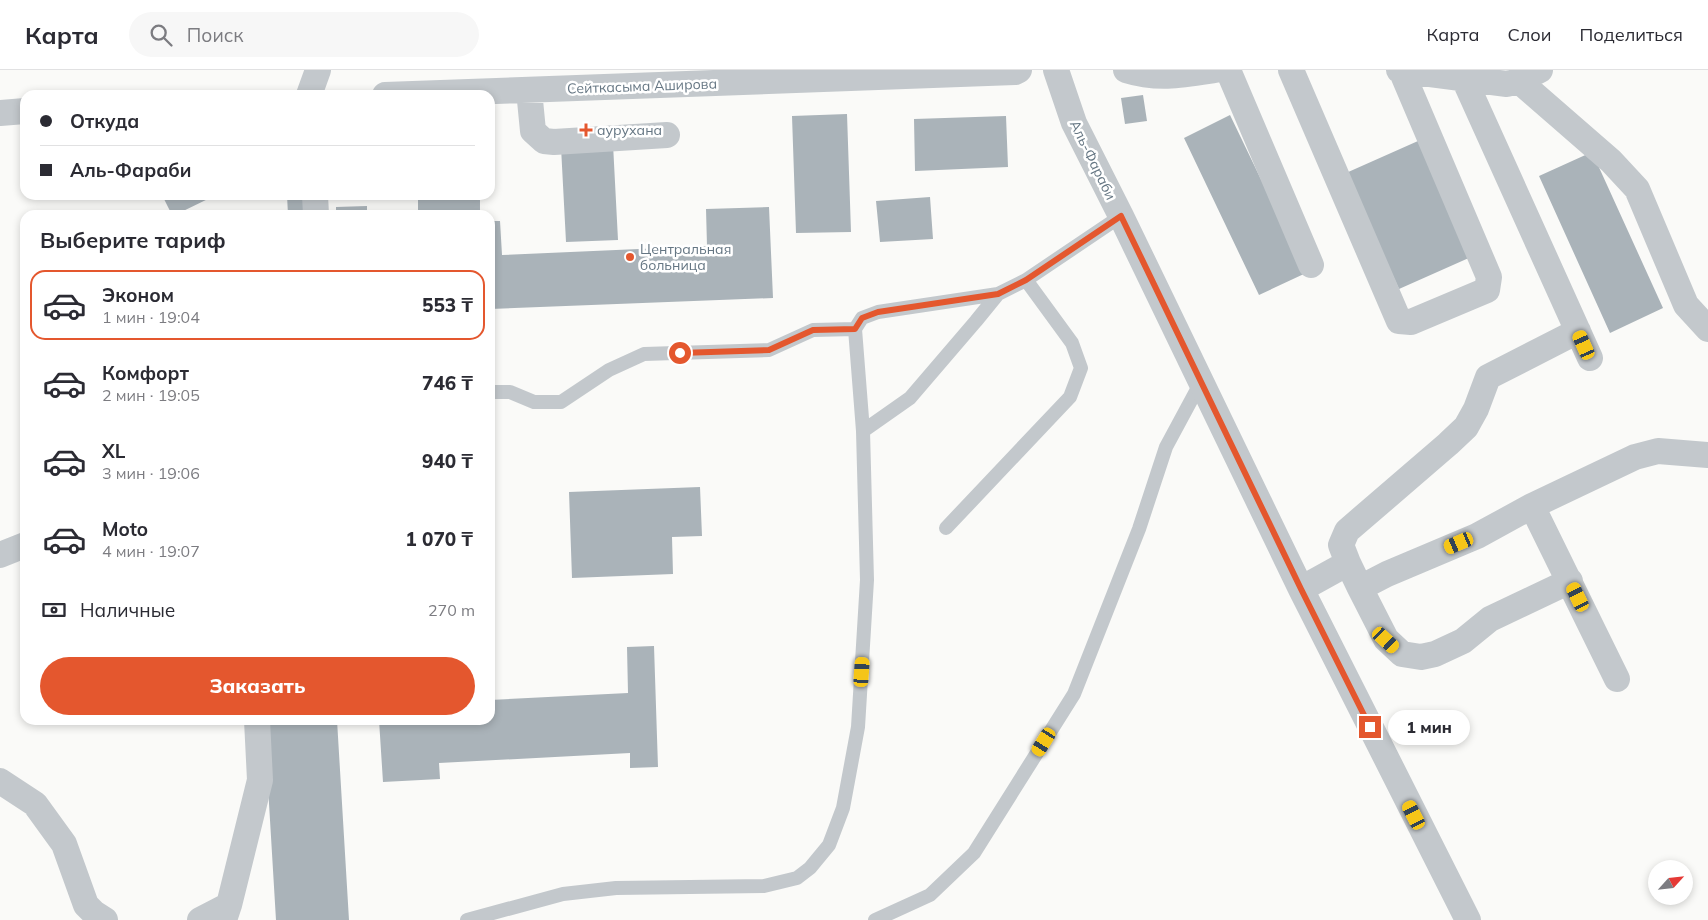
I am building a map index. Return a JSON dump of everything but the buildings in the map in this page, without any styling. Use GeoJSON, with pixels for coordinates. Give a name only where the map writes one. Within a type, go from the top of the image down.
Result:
{"type":"FeatureCollection","features":[{"type":"Feature","properties":{"kind":"street"},"geometry":{"type":"LineString","coordinates":[[312,90],[318,70]]}},
{"type":"Feature","properties":{"kind":"street","name":"Сейткасыма Аширова"},"geometry":{"type":"LineString","coordinates":[[495,91],[1015,72],[1020,70]]}},
{"type":"Feature","properties":{"kind":"street","name":"Аль-Фараби"},"geometry":{"type":"LineString","coordinates":[[1056,70],[1074,123],[1121,216],[1301,589],[1468,920]]}},
{"type":"Feature","properties":{"kind":"street"},"geometry":{"type":"LineString","coordinates":[[1126,70],[1144,76],[1175,76],[1215,70]]}},
{"type":"Feature","properties":{"kind":"street"},"geometry":{"type":"LineString","coordinates":[[1228,70],[1311,265]]}},
{"type":"Feature","properties":{"kind":"street"},"geometry":{"type":"LineString","coordinates":[[1291,70],[1399,321],[1411,322],[1487,290],[1489,277],[1400,70],[1462,74],[1507,84],[1529,76],[1637,189],[1686,305],[1708,329]]}},
{"type":"Feature","properties":{"kind":"street"},"geometry":{"type":"LineString","coordinates":[[1462,74],[1590,358]]}},
{"type":"Feature","properties":{"kind":"street"},"geometry":{"type":"LineString","coordinates":[[529,90],[532,131],[544,141],[554,142],[668,134]]}},
{"type":"Feature","properties":{"kind":"street"},"geometry":{"type":"LineString","coordinates":[[0,113],[20,111]]}},
{"type":"Feature","properties":{"kind":"street"},"geometry":{"type":"LineString","coordinates":[[1570,581],[1490,618],[1462,641],[1434,654],[1421,657],[1402,654],[1386,640],[1341,545],[1347,531],[1466,427],[1476,409],[1488,377],[1578,332]]}},
{"type":"Feature","properties":{"kind":"street"},"geometry":{"type":"LineString","coordinates":[[1360,588],[1387,574],[1476,536],[1532,506],[1635,457],[1658,451],[1708,455]]}},
{"type":"Feature","properties":{"kind":"street"},"geometry":{"type":"LineString","coordinates":[[1532,506],[1618,679]]}},
{"type":"Feature","properties":{"kind":"street"},"geometry":{"type":"LineString","coordinates":[[0,555],[20,547]]}},
{"type":"Feature","properties":{"kind":"street"},"geometry":{"type":"LineString","coordinates":[[1301,589],[1348,563]]}},
{"type":"Feature","properties":{"kind":"street"},"geometry":{"type":"LineString","coordinates":[[200,920],[227,912],[260,780],[257,725]]}},
{"type":"Feature","properties":{"kind":"street"},"geometry":{"type":"LineString","coordinates":[[0,782],[35,804],[64,844],[86,905],[105,920]]}},
{"type":"Feature","properties":{"kind":"lane"},"geometry":{"type":"LineString","coordinates":[[467,920],[564,894],[616,888],[764,886],[797,878],[810,868],[829,844],[843,808],[858,727],[867,580],[863,431],[855,329],[862,318],[878,312],[998,294],[1026,280],[1121,216]]}},
{"type":"Feature","properties":{"kind":"lane"},"geometry":{"type":"LineString","coordinates":[[946,528],[1070,397],[1081,368],[1072,343],[1026,280]]}},
{"type":"Feature","properties":{"kind":"lane"},"geometry":{"type":"LineString","coordinates":[[863,431],[910,398],[998,294]]}},
{"type":"Feature","properties":{"kind":"lane"},"geometry":{"type":"LineString","coordinates":[[495,392],[510,392],[534,402],[560,402],[608,370],[644,354],[769,350],[813,330],[855,329]]}},
{"type":"Feature","properties":{"kind":"lane"},"geometry":{"type":"LineString","coordinates":[[875,920],[930,895],[974,853],[1074,694],[1139,529],[1166,447],[1201,382]]}},
{"type":"Feature","properties":{"kind":"place","name":"аурухана"},"geometry":{"type":"Point","coordinates":[586,130]}},
{"type":"Feature","properties":{"kind":"place","name":"Центральная больница"},"geometry":{"type":"Point","coordinates":[630,257]}},
{"type":"Feature","properties":{"kind":"route"},"geometry":{"type":"LineString","coordinates":[[680,353],[769,350],[813,330],[855,329],[862,318],[878,312],[998,294],[1026,280],[1121,216],[1301,589],[1370,727]]}}]}
